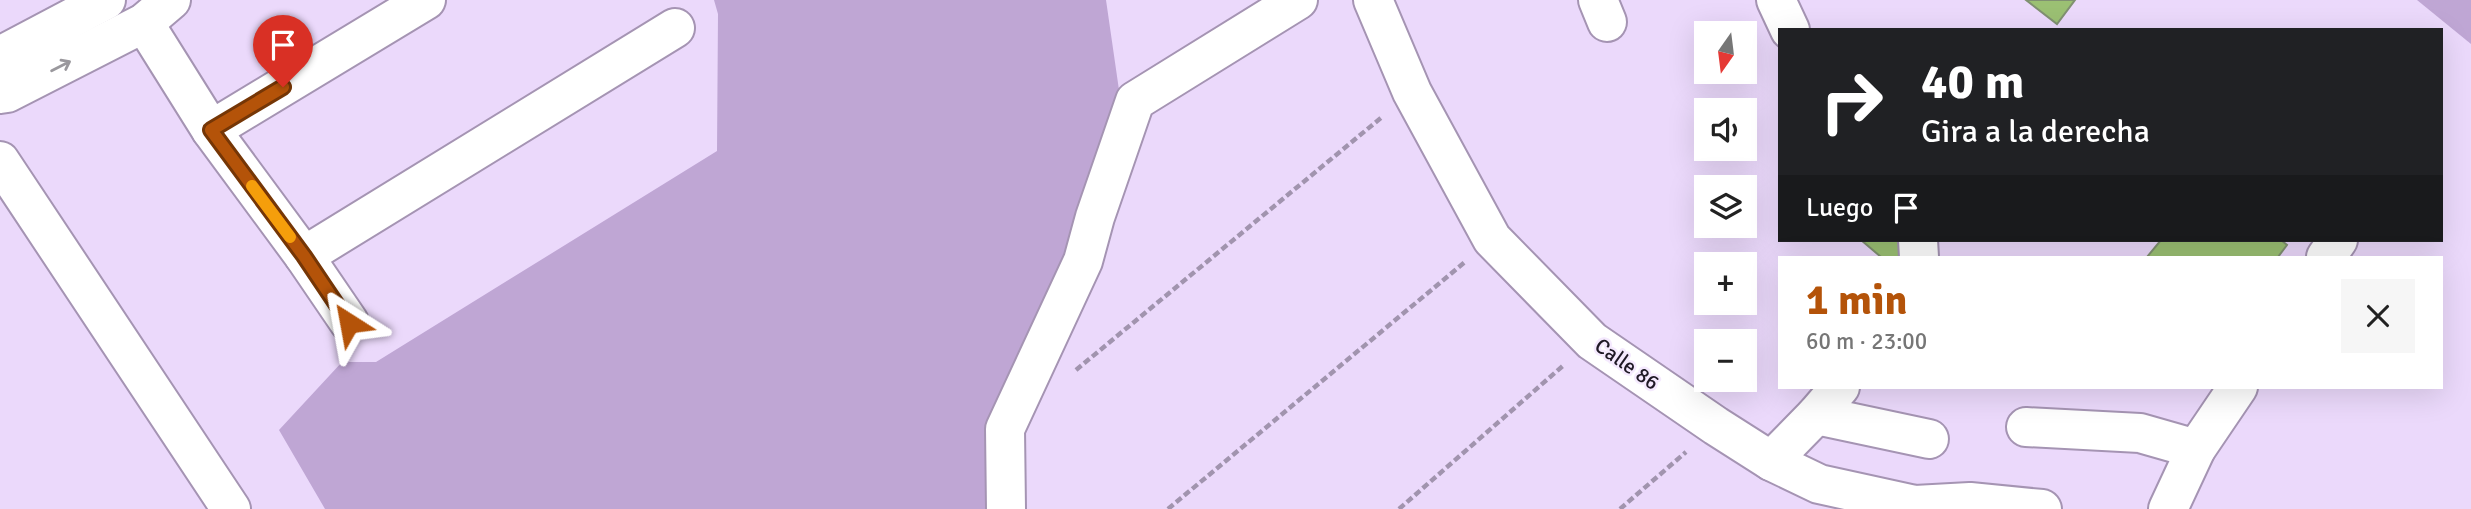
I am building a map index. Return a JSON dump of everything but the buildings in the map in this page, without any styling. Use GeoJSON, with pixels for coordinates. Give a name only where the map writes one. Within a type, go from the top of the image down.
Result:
{"type":"FeatureCollection","features":[{"type":"Feature","properties":{"kind":"street"},"geometry":{"type":"LineString","coordinates":[[0,56],[106,0]]}},
{"type":"Feature","properties":{"kind":"street"},"geometry":{"type":"LineString","coordinates":[[211,130],[426,0]]}},
{"type":"Feature","properties":{"kind":"street"},"geometry":{"type":"LineString","coordinates":[[1006,509],[1005,429],[1083,261],[1095,217],[1135,101],[1298,0]]}},
{"type":"Feature","properties":{"kind":"street","name":"Calle 86"},"geometry":{"type":"LineString","coordinates":[[1373,0],[1412,92],[1492,239],[1592,341],[1771,461],[1819,484],[1915,505],[1969,502],[2042,509]]}},
{"type":"Feature","properties":{"kind":"street"},"geometry":{"type":"LineString","coordinates":[[1776,0],[1789,28]]}},
{"type":"Feature","properties":{"kind":"street"},"geometry":{"type":"LineString","coordinates":[[0,94],[7,93],[158,11],[211,130],[304,256],[349,323]]}},
{"type":"Feature","properties":{"kind":"street"},"geometry":{"type":"LineString","coordinates":[[304,256],[675,28]]}},
{"type":"Feature","properties":{"kind":"street"},"geometry":{"type":"LineString","coordinates":[[0,161],[231,509]]}},
{"type":"Feature","properties":{"kind":"street"},"geometry":{"type":"LineString","coordinates":[[2168,509],[2196,449],[2237,389]]}},
{"type":"Feature","properties":{"kind":"street"},"geometry":{"type":"LineString","coordinates":[[1771,461],[1828,401],[1929,439]]}},
{"type":"Feature","properties":{"kind":"street"},"geometry":{"type":"LineString","coordinates":[[2026,427],[2140,433],[2196,449]]}},
{"type":"Feature","properties":{"kind":"path"},"geometry":{"type":"LineString","coordinates":[[1069,376],[1412,92]]}},
{"type":"Feature","properties":{"kind":"path"},"geometry":{"type":"LineString","coordinates":[[1168,509],[1492,239]]}},
{"type":"Feature","properties":{"kind":"path"},"geometry":{"type":"LineString","coordinates":[[1399,509],[1592,341]]}},
{"type":"Feature","properties":{"kind":"path"},"geometry":{"type":"LineString","coordinates":[[1620,509],[1716,426]]}},
{"type":"Feature","properties":{"kind":"shaded area"},"geometry":{"type":"Polygon","coordinates":[[[714,0],[1106,0],[1119,90],[1083,261],[1005,429],[999,509],[325,509],[279,430],[342,362],[376,362],[717,151],[718,14],[714,0]]]}},
{"type":"Feature","properties":{"kind":"shaded area"},"geometry":{"type":"Polygon","coordinates":[[[2417,0],[2471,0],[2471,44],[2417,0]]]}},
{"type":"Feature","properties":{"kind":"slow traffic"},"geometry":{"type":"LineString","coordinates":[[252,186],[290,237]]}},
{"type":"Feature","properties":{"kind":"route"},"geometry":{"type":"LineString","coordinates":[[283,87],[211,130],[304,256],[349,323]]}}]}
